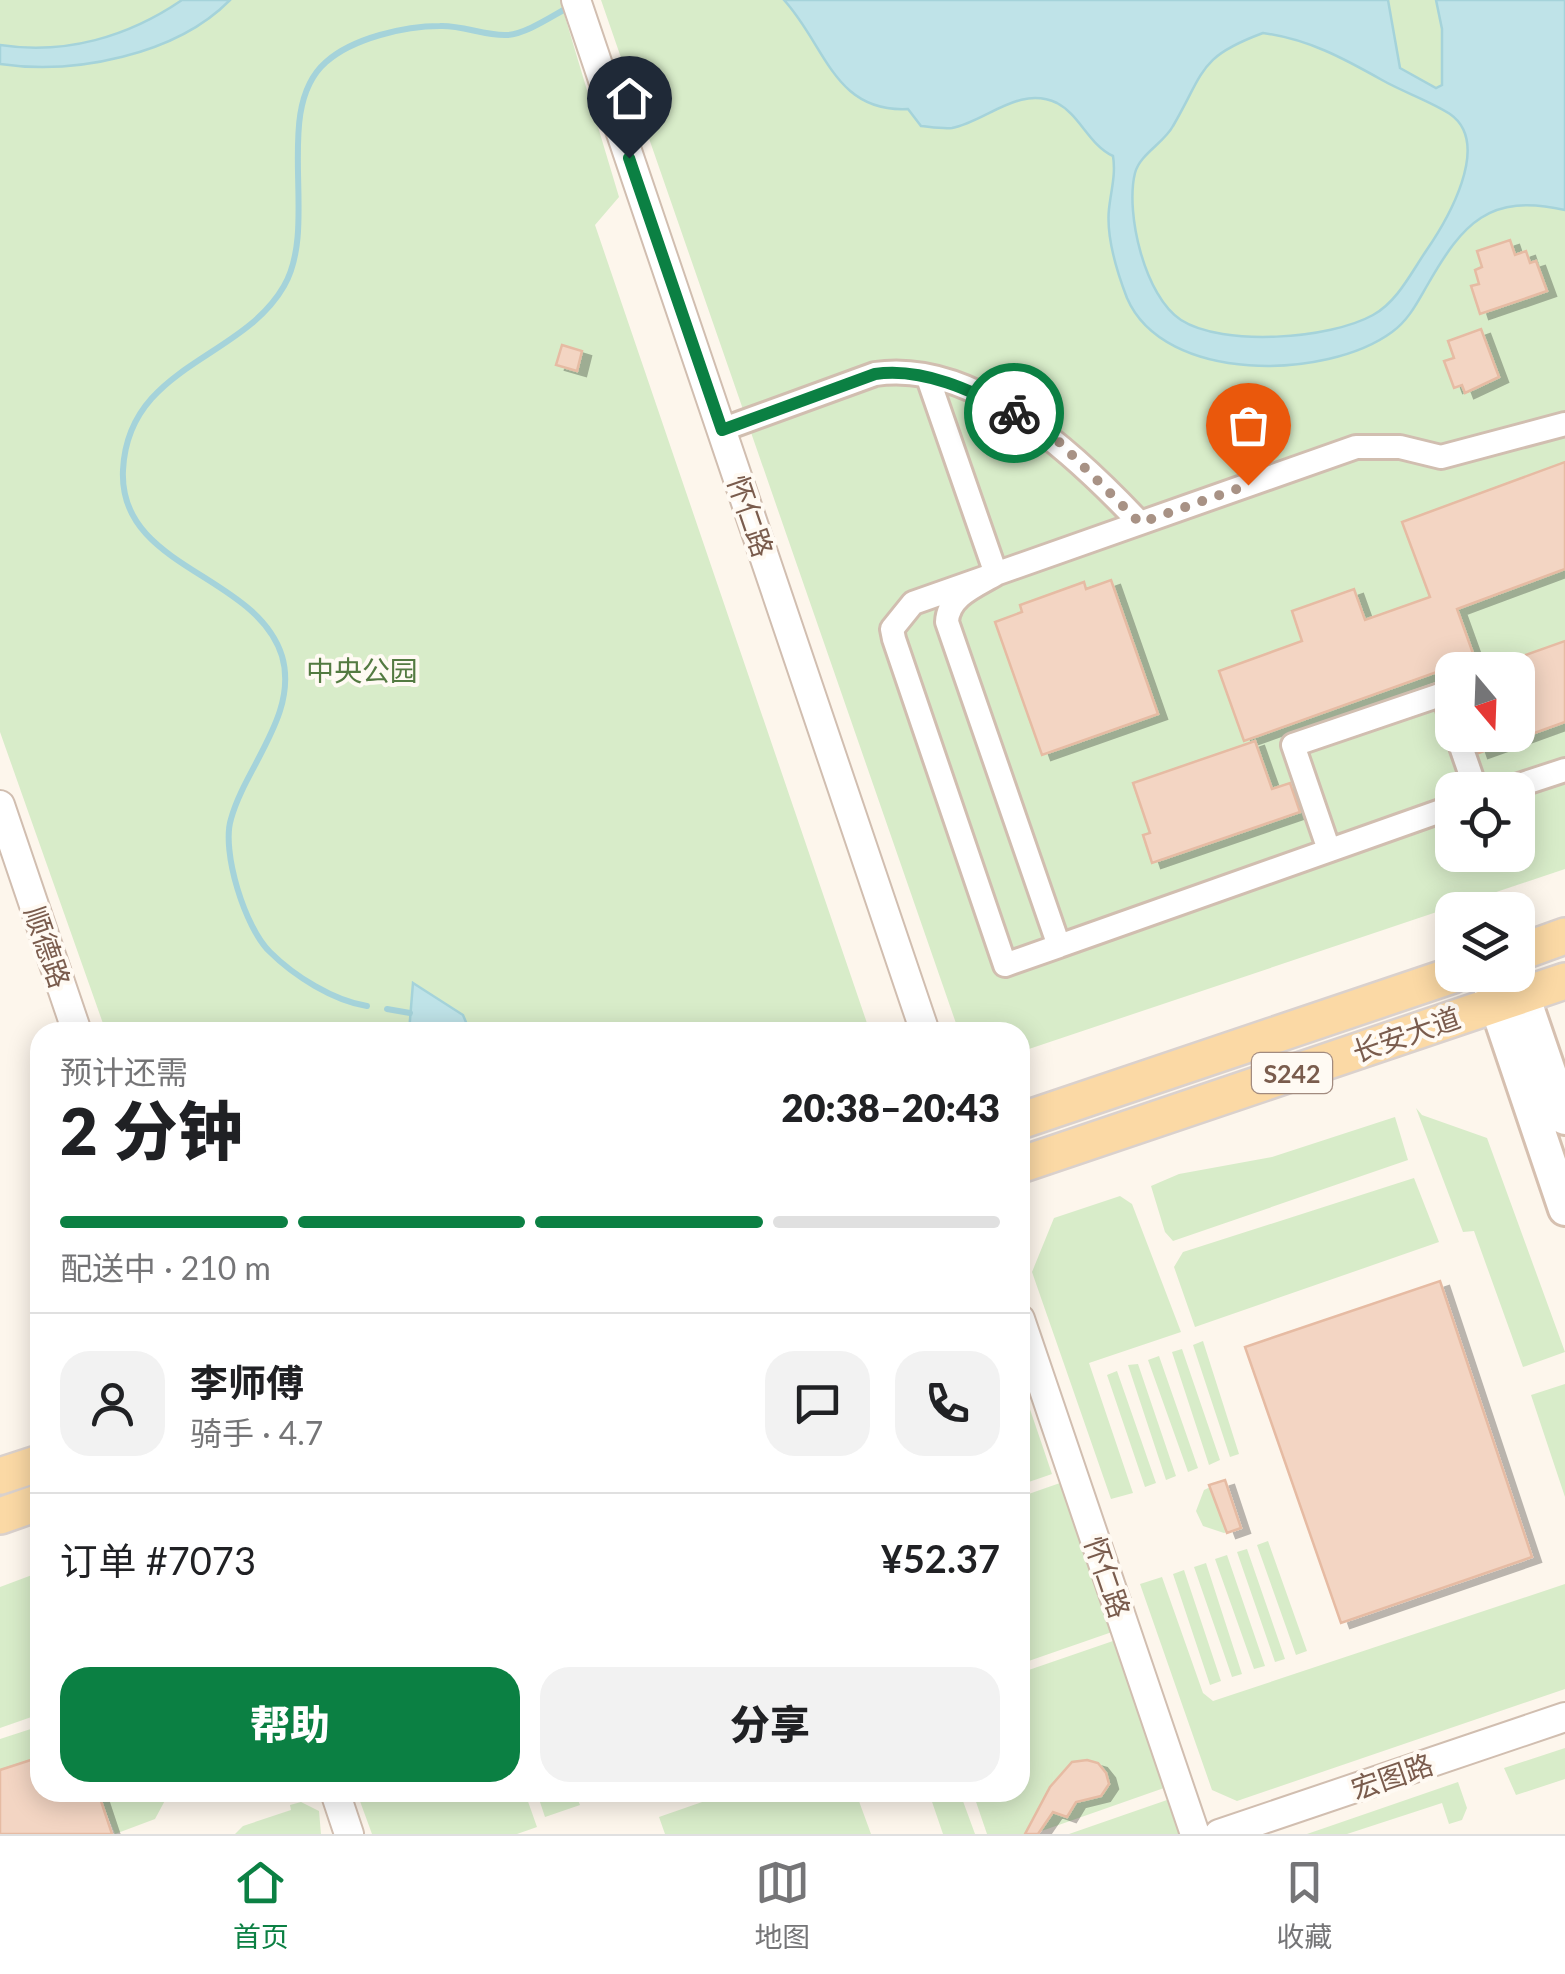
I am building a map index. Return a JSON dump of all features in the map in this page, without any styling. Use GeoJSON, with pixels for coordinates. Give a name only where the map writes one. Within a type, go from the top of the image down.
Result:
{"type":"FeatureCollection","features":[{"type":"Feature","properties":{"kind":"main road"},"geometry":{"type":"LineString","coordinates":[[1535,947],[1565,936]]}},
{"type":"Feature","properties":{"kind":"main road","name":"长安大道"},"geometry":{"type":"LineString","coordinates":[[1030,1118],[1435,981]]}},
{"type":"Feature","properties":{"kind":"main road","name":"长安大道"},"geometry":{"type":"LineString","coordinates":[[1535,984],[1565,981]]}},
{"type":"Feature","properties":{"kind":"main road","name":"长安大道"},"geometry":{"type":"LineString","coordinates":[[1030,1161],[1491,992]]}},
{"type":"Feature","properties":{"kind":"main road"},"geometry":{"type":"LineString","coordinates":[[1506,992],[1565,1210]]}},
{"type":"Feature","properties":{"kind":"main road"},"geometry":{"type":"LineString","coordinates":[[1507,992],[1565,1118]]}},
{"type":"Feature","properties":{"kind":"main road"},"geometry":{"type":"LineString","coordinates":[[0,1476],[30,1466]]}},
{"type":"Feature","properties":{"kind":"main road"},"geometry":{"type":"LineString","coordinates":[[0,1516],[30,1506]]}},
{"type":"Feature","properties":{"kind":"street","name":"怀仁路"},"geometry":{"type":"LineString","coordinates":[[579,9],[922,1022]]}},
{"type":"Feature","properties":{"kind":"street"},"geometry":{"type":"LineString","coordinates":[[722,430],[875,374],[899,371],[979,395],[1059,442],[1140,523]]}},
{"type":"Feature","properties":{"kind":"street"},"geometry":{"type":"LineString","coordinates":[[928,378],[996,574]]}},
{"type":"Feature","properties":{"kind":"street"},"geometry":{"type":"LineString","coordinates":[[1435,814],[1005,965],[892,629],[913,604],[1356,447],[1400,448],[1441,457],[1565,424]]}},
{"type":"Feature","properties":{"kind":"street"},"geometry":{"type":"LineString","coordinates":[[996,574],[958,597],[950,605],[947,622],[1059,946]]}},
{"type":"Feature","properties":{"kind":"street"},"geometry":{"type":"LineString","coordinates":[[1329,850],[1294,746],[1435,697]]}},
{"type":"Feature","properties":{"kind":"street"},"geometry":{"type":"LineString","coordinates":[[1535,780],[1565,770]]}},
{"type":"Feature","properties":{"kind":"street","name":"顺德路"},"geometry":{"type":"LineString","coordinates":[[0,805],[74,1022]]}},
{"type":"Feature","properties":{"kind":"street","name":"怀仁路"},"geometry":{"type":"LineString","coordinates":[[1030,1348],[1195,1834]]}},
{"type":"Feature","properties":{"kind":"street","name":"宏图路"},"geometry":{"type":"LineString","coordinates":[[1219,1834],[1565,1718]]}},
{"type":"Feature","properties":{"kind":"street"},"geometry":{"type":"LineString","coordinates":[[338,1802],[349,1834]]}},
{"type":"Feature","properties":{"kind":"green space","name":"中央公园"},"geometry":{"type":"Polygon","coordinates":[[[0,0],[560,0],[619,197],[595,225],[867,1022],[102,1022],[0,732],[0,0]]]}},
{"type":"Feature","properties":{"kind":"green space"},"geometry":{"type":"Polygon","coordinates":[[[601,0],[1565,0],[1565,869],[1497,892],[1435,892],[1435,913],[1030,1049],[1030,1022],[956,1022],[601,0]]]}},
{"type":"Feature","properties":{"kind":"green space"},"geometry":{"type":"Polygon","coordinates":[[[1416,1108],[1422,1115],[1487,1138],[1565,1352],[1523,1367],[1474,1231],[1463,1232],[1416,1108]]]}},
{"type":"Feature","properties":{"kind":"green space"},"geometry":{"type":"Polygon","coordinates":[[[1395,1117],[1408,1160],[1173,1241],[1165,1232],[1151,1186],[1179,1174],[1272,1157],[1395,1117]]]}},
{"type":"Feature","properties":{"kind":"green space"},"geometry":{"type":"Polygon","coordinates":[[[1414,1178],[1439,1242],[1195,1327],[1174,1267],[1183,1252],[1414,1178]]]}},
{"type":"Feature","properties":{"kind":"green space"},"geometry":{"type":"Polygon","coordinates":[[[1120,1196],[1132,1204],[1181,1332],[1089,1363],[1133,1493],[1111,1499],[1032,1272],[1054,1218],[1120,1196]]]}},
{"type":"Feature","properties":{"kind":"green space"},"geometry":{"type":"Polygon","coordinates":[[[1203,1341],[1239,1454],[1230,1457],[1193,1345],[1203,1341]]]}},
{"type":"Feature","properties":{"kind":"green space"},"geometry":{"type":"Polygon","coordinates":[[[1182,1349],[1220,1460],[1209,1465],[1172,1352],[1182,1349]]]}},
{"type":"Feature","properties":{"kind":"green space"},"geometry":{"type":"Polygon","coordinates":[[[1159,1356],[1198,1468],[1188,1472],[1148,1360],[1159,1356]]]}},
{"type":"Feature","properties":{"kind":"green space"},"geometry":{"type":"Polygon","coordinates":[[[1138,1364],[1176,1476],[1166,1480],[1128,1365],[1138,1364]]]}},
{"type":"Feature","properties":{"kind":"green space"},"geometry":{"type":"Polygon","coordinates":[[[1117,1371],[1156,1483],[1145,1487],[1107,1375],[1117,1371]]]}},
{"type":"Feature","properties":{"kind":"green space"},"geometry":{"type":"Polygon","coordinates":[[[1565,1384],[1565,1497],[1531,1395],[1565,1384]]]}},
{"type":"Feature","properties":{"kind":"green space"},"geometry":{"type":"Polygon","coordinates":[[[1030,1409],[1052,1474],[1030,1482],[1030,1409]]]}},
{"type":"Feature","properties":{"kind":"green space"},"geometry":{"type":"Polygon","coordinates":[[[1225,1480],[1241,1528],[1224,1533],[1203,1526],[1196,1511],[1204,1490],[1225,1480]]]}},
{"type":"Feature","properties":{"kind":"green space"},"geometry":{"type":"Polygon","coordinates":[[[1060,1483],[1112,1632],[1030,1661],[1030,1494],[1060,1483]]]}},
{"type":"Feature","properties":{"kind":"green space"},"geometry":{"type":"Polygon","coordinates":[[[1268,1541],[1307,1651],[1296,1655],[1257,1545],[1268,1541]]]}},
{"type":"Feature","properties":{"kind":"green space"},"geometry":{"type":"Polygon","coordinates":[[[1247,1549],[1285,1659],[1275,1662],[1237,1552],[1247,1549]]]}},
{"type":"Feature","properties":{"kind":"green space"},"geometry":{"type":"Polygon","coordinates":[[[1227,1555],[1265,1666],[1254,1669],[1215,1559],[1227,1555]]]}},
{"type":"Feature","properties":{"kind":"green space"},"geometry":{"type":"Polygon","coordinates":[[[1206,1563],[1242,1674],[1232,1677],[1194,1567],[1206,1563]]]}},
{"type":"Feature","properties":{"kind":"green space"},"geometry":{"type":"Polygon","coordinates":[[[1184,1570],[1221,1681],[1210,1685],[1173,1574],[1184,1570]]]}},
{"type":"Feature","properties":{"kind":"green space"},"geometry":{"type":"Polygon","coordinates":[[[30,1576],[30,1718],[0,1728],[0,1587],[30,1576]]]}},
{"type":"Feature","properties":{"kind":"green space"},"geometry":{"type":"Polygon","coordinates":[[[1162,1577],[1203,1693],[1213,1701],[1565,1584],[1565,1689],[1237,1801],[1212,1790],[1140,1584],[1162,1577]]]}},
{"type":"Feature","properties":{"kind":"green space"},"geometry":{"type":"Polygon","coordinates":[[[1113,1641],[1164,1788],[1033,1834],[987,1834],[976,1802],[1030,1802],[1030,1670],[1113,1641]]]}},
{"type":"Feature","properties":{"kind":"green space"},"geometry":{"type":"Polygon","coordinates":[[[30,1729],[30,1760],[0,1770],[0,1739],[30,1729]]]}},
{"type":"Feature","properties":{"kind":"green space"},"geometry":{"type":"Polygon","coordinates":[[[1565,1748],[1565,1779],[1516,1795],[1504,1768],[1565,1748]]]}},
{"type":"Feature","properties":{"kind":"green space"},"geometry":{"type":"Polygon","coordinates":[[[1458,1782],[1467,1808],[1462,1820],[1449,1824],[1442,1803],[1347,1834],[1307,1834],[1458,1782]]]}},
{"type":"Feature","properties":{"kind":"green space"},"geometry":{"type":"Polygon","coordinates":[[[1167,1800],[1179,1834],[1069,1834],[1167,1800]]]}},
{"type":"Feature","properties":{"kind":"green space"},"geometry":{"type":"Polygon","coordinates":[[[102,1802],[164,1802],[155,1819],[115,1834],[102,1802]]]}},
{"type":"Feature","properties":{"kind":"green space"},"geometry":{"type":"Polygon","coordinates":[[[301,1802],[319,1811],[321,1834],[235,1834],[243,1826],[291,1810],[290,1805],[301,1802]]]}},
{"type":"Feature","properties":{"kind":"green space"},"geometry":{"type":"Polygon","coordinates":[[[360,1802],[528,1802],[537,1827],[517,1834],[372,1834],[360,1802]]]}},
{"type":"Feature","properties":{"kind":"green space"},"geometry":{"type":"Polygon","coordinates":[[[540,1802],[580,1805],[545,1817],[540,1802]]]}},
{"type":"Feature","properties":{"kind":"green space"},"geometry":{"type":"Polygon","coordinates":[[[702,1802],[859,1802],[871,1834],[665,1834],[659,1817],[702,1802]]]}},
{"type":"Feature","properties":{"kind":"green space"},"geometry":{"type":"Polygon","coordinates":[[[932,1802],[963,1802],[975,1834],[943,1834],[932,1802]]]}},
{"type":"Feature","properties":{"kind":"water"},"geometry":{"type":"Polygon","coordinates":[[[182,0],[230,0],[182,35],[123,57],[60,66],[0,64],[0,45],[48,47],[95,40],[140,24],[182,0]]]}},
{"type":"Feature","properties":{"kind":"water"},"geometry":{"type":"Polygon","coordinates":[[[784,0],[1388,0],[1400,68],[1436,88],[1442,85],[1442,29],[1436,0],[1565,0],[1565,210],[1516,206],[1481,218],[1453,244],[1403,322],[1363,348],[1289,365],[1249,365],[1210,359],[1175,346],[1146,326],[1127,298],[1109,231],[1113,156],[1097,145],[1065,108],[1029,98],[952,128],[921,126],[908,109],[883,107],[863,100],[847,88],[784,0]],[[1263,33],[1214,58],[1169,132],[1135,173],[1133,210],[1148,274],[1168,309],[1200,329],[1277,337],[1331,330],[1373,315],[1403,286],[1444,222],[1462,183],[1467,144],[1462,127],[1450,114],[1339,57],[1263,33]]]}},
{"type":"Feature","properties":{"kind":"water"},"geometry":{"type":"Polygon","coordinates":[[[413,983],[463,1015],[466,1022],[410,1022],[413,983]]]}},
{"type":"Feature","properties":{"kind":"building"},"geometry":{"type":"Polygon","coordinates":[[[1510,240],[1515,255],[1526,251],[1530,263],[1536,261],[1547,291],[1480,314],[1471,286],[1479,284],[1475,270],[1482,267],[1477,251],[1510,240]]]}},
{"type":"Feature","properties":{"kind":"building"},"geometry":{"type":"Polygon","coordinates":[[[1481,329],[1499,377],[1465,393],[1462,385],[1454,388],[1444,361],[1454,358],[1448,341],[1481,329]]]}},
{"type":"Feature","properties":{"kind":"building"},"geometry":{"type":"Polygon","coordinates":[[[562,345],[582,351],[577,371],[556,365],[562,345]]]}},
{"type":"Feature","properties":{"kind":"building"},"geometry":{"type":"Polygon","coordinates":[[[1565,462],[1565,569],[1457,609],[1473,652],[1435,652],[1435,673],[1244,741],[1219,671],[1302,641],[1292,611],[1354,589],[1365,620],[1430,597],[1402,522],[1565,462]]]}},
{"type":"Feature","properties":{"kind":"building"},"geometry":{"type":"Polygon","coordinates":[[[1111,580],[1158,714],[1042,755],[995,622],[1022,612],[1020,605],[1084,582],[1086,589],[1111,580]]]}},
{"type":"Feature","properties":{"kind":"building"},"geometry":{"type":"Polygon","coordinates":[[[1565,641],[1565,722],[1535,733],[1535,652],[1565,641]]]}},
{"type":"Feature","properties":{"kind":"building"},"geometry":{"type":"Polygon","coordinates":[[[1255,741],[1272,789],[1290,783],[1300,812],[1152,863],[1143,835],[1150,833],[1133,783],[1255,741]]]}},
{"type":"Feature","properties":{"kind":"building"},"geometry":{"type":"Polygon","coordinates":[[[1440,1281],[1532,1557],[1341,1623],[1245,1347],[1440,1281]]]}},
{"type":"Feature","properties":{"kind":"building"},"geometry":{"type":"Polygon","coordinates":[[[1225,1480],[1241,1528],[1227,1533],[1209,1485],[1225,1480]]]}},
{"type":"Feature","properties":{"kind":"building"},"geometry":{"type":"Polygon","coordinates":[[[30,1760],[30,1802],[101,1802],[112,1834],[0,1834],[0,1770],[30,1760]]]}},
{"type":"Feature","properties":{"kind":"building"},"geometry":{"type":"Polygon","coordinates":[[[1072,1762],[1098,1763],[1106,1773],[1109,1784],[1101,1796],[1076,1802],[1067,1817],[1053,1812],[1038,1834],[1025,1834],[1050,1787],[1072,1762]]]}},
{"type":"Feature","properties":{"kind":"waterway"},"geometry":{"type":"LineString","coordinates":[[367,1006],[328,993],[291,970],[261,941],[244,908],[229,850],[231,819],[277,719],[285,678],[282,656],[267,628],[245,606],[164,550],[142,529],[127,503],[123,470],[130,435],[144,407],[165,385],[242,331],[265,311],[284,286],[294,261],[298,232],[301,109],[310,83],[326,62],[350,46],[396,31],[448,26],[507,35],[530,28],[569,7]]}},
{"type":"Feature","properties":{"kind":"waterway"},"geometry":{"type":"LineString","coordinates":[[387,1009],[410,1013]]}},
{"type":"Feature","properties":{"kind":"way so far"},"geometry":{"type":"LineString","coordinates":[[1014,413],[1059,442],[1140,523],[1248,485]]}},
{"type":"Feature","properties":{"kind":"route"},"geometry":{"type":"LineString","coordinates":[[629,158],[722,430],[875,374],[899,371],[979,395],[1014,413]]}}]}
